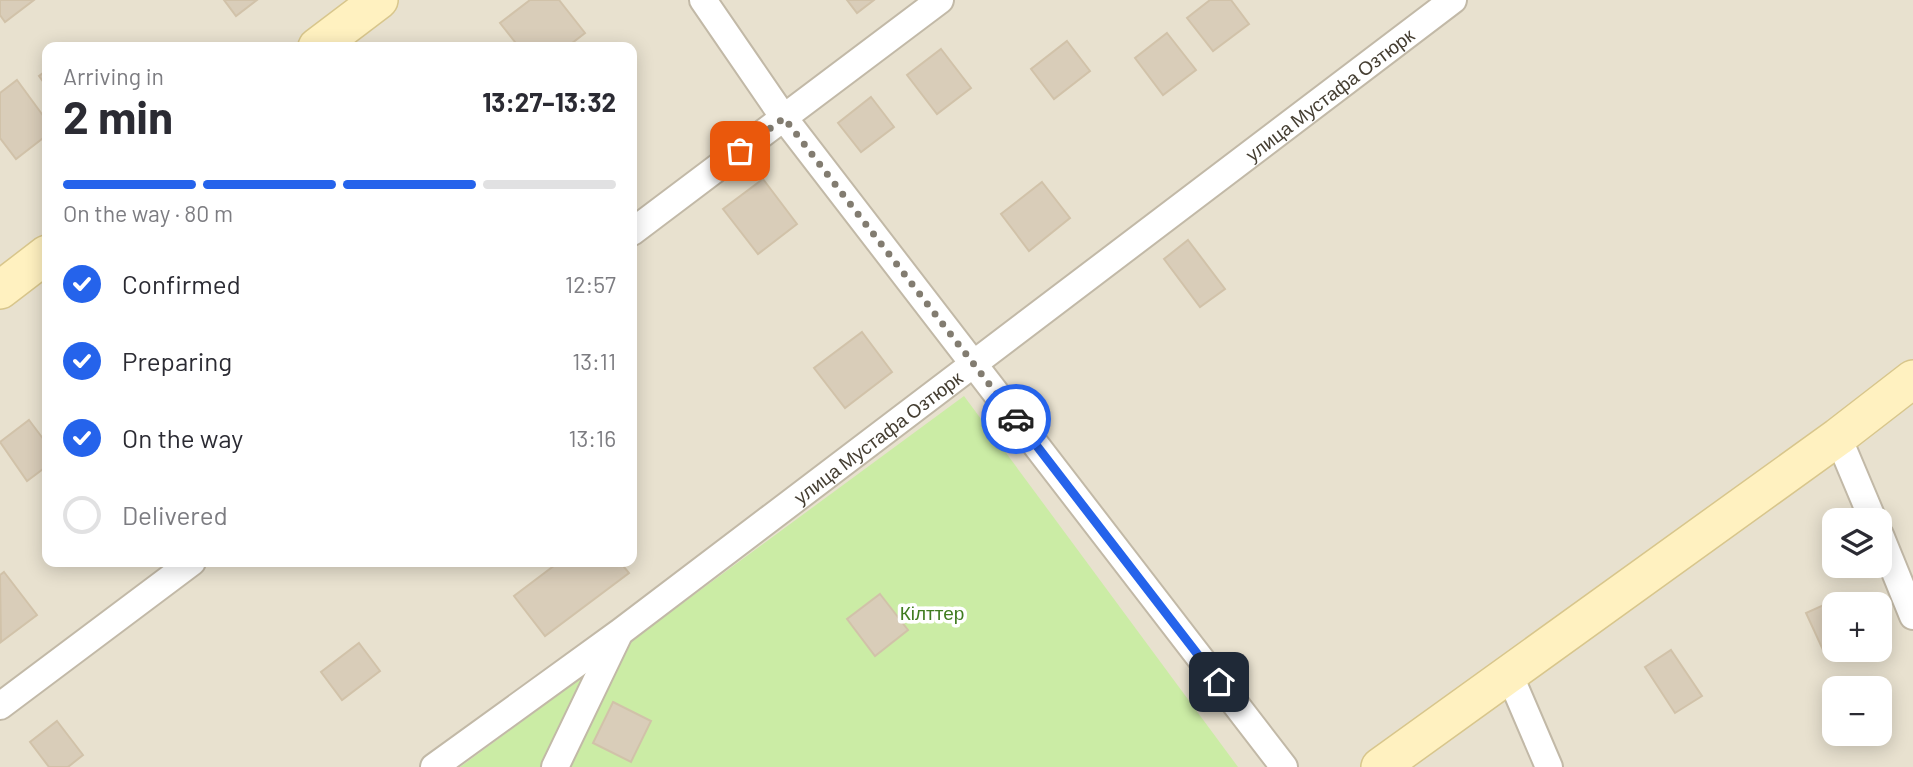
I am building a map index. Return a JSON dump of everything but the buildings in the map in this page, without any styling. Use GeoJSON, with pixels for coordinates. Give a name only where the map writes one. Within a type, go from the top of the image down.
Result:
{"type":"FeatureCollection","features":[{"type":"Feature","properties":{"kind":"street"},"geometry":{"type":"LineString","coordinates":[[324,42],[379,0]]}},
{"type":"Feature","properties":{"kind":"street"},"geometry":{"type":"LineString","coordinates":[[703,0],[784,118],[1284,767]]}},
{"type":"Feature","properties":{"kind":"street"},"geometry":{"type":"LineString","coordinates":[[637,228],[940,0]]}},
{"type":"Feature","properties":{"kind":"street","name":"улица Мустафа Озтюрк"},"geometry":{"type":"LineString","coordinates":[[434,767],[619,633],[972,362],[1453,0]]}},
{"type":"Feature","properties":{"kind":"street"},"geometry":{"type":"LineString","coordinates":[[0,290],[42,258]]}},
{"type":"Feature","properties":{"kind":"street"},"geometry":{"type":"LineString","coordinates":[[1380,767],[1510,676],[1838,437],[1913,379]]}},
{"type":"Feature","properties":{"kind":"street"},"geometry":{"type":"LineString","coordinates":[[1838,437],[1868,508]]}},
{"type":"Feature","properties":{"kind":"street"},"geometry":{"type":"LineString","coordinates":[[1892,564],[1913,615]]}},
{"type":"Feature","properties":{"kind":"street"},"geometry":{"type":"LineString","coordinates":[[0,706],[185,567]]}},
{"type":"Feature","properties":{"kind":"street"},"geometry":{"type":"LineString","coordinates":[[555,767],[619,633]]}},
{"type":"Feature","properties":{"kind":"street"},"geometry":{"type":"LineString","coordinates":[[1510,676],[1549,767]]}},
{"type":"Feature","properties":{"kind":"shaded area"},"geometry":{"type":"Polygon","coordinates":[[[0,0],[1913,0],[1913,767],[0,767],[0,0]]]}},
{"type":"Feature","properties":{"kind":"green space","name":"Кілттер"},"geometry":{"type":"Polygon","coordinates":[[[964,396],[1238,767],[460,767],[964,396]]]}},
{"type":"Feature","properties":{"kind":"way so far"},"geometry":{"type":"LineString","coordinates":[[740,151],[784,118],[1016,419]]}},
{"type":"Feature","properties":{"kind":"route"},"geometry":{"type":"LineString","coordinates":[[1016,419],[1219,682]]}}]}
